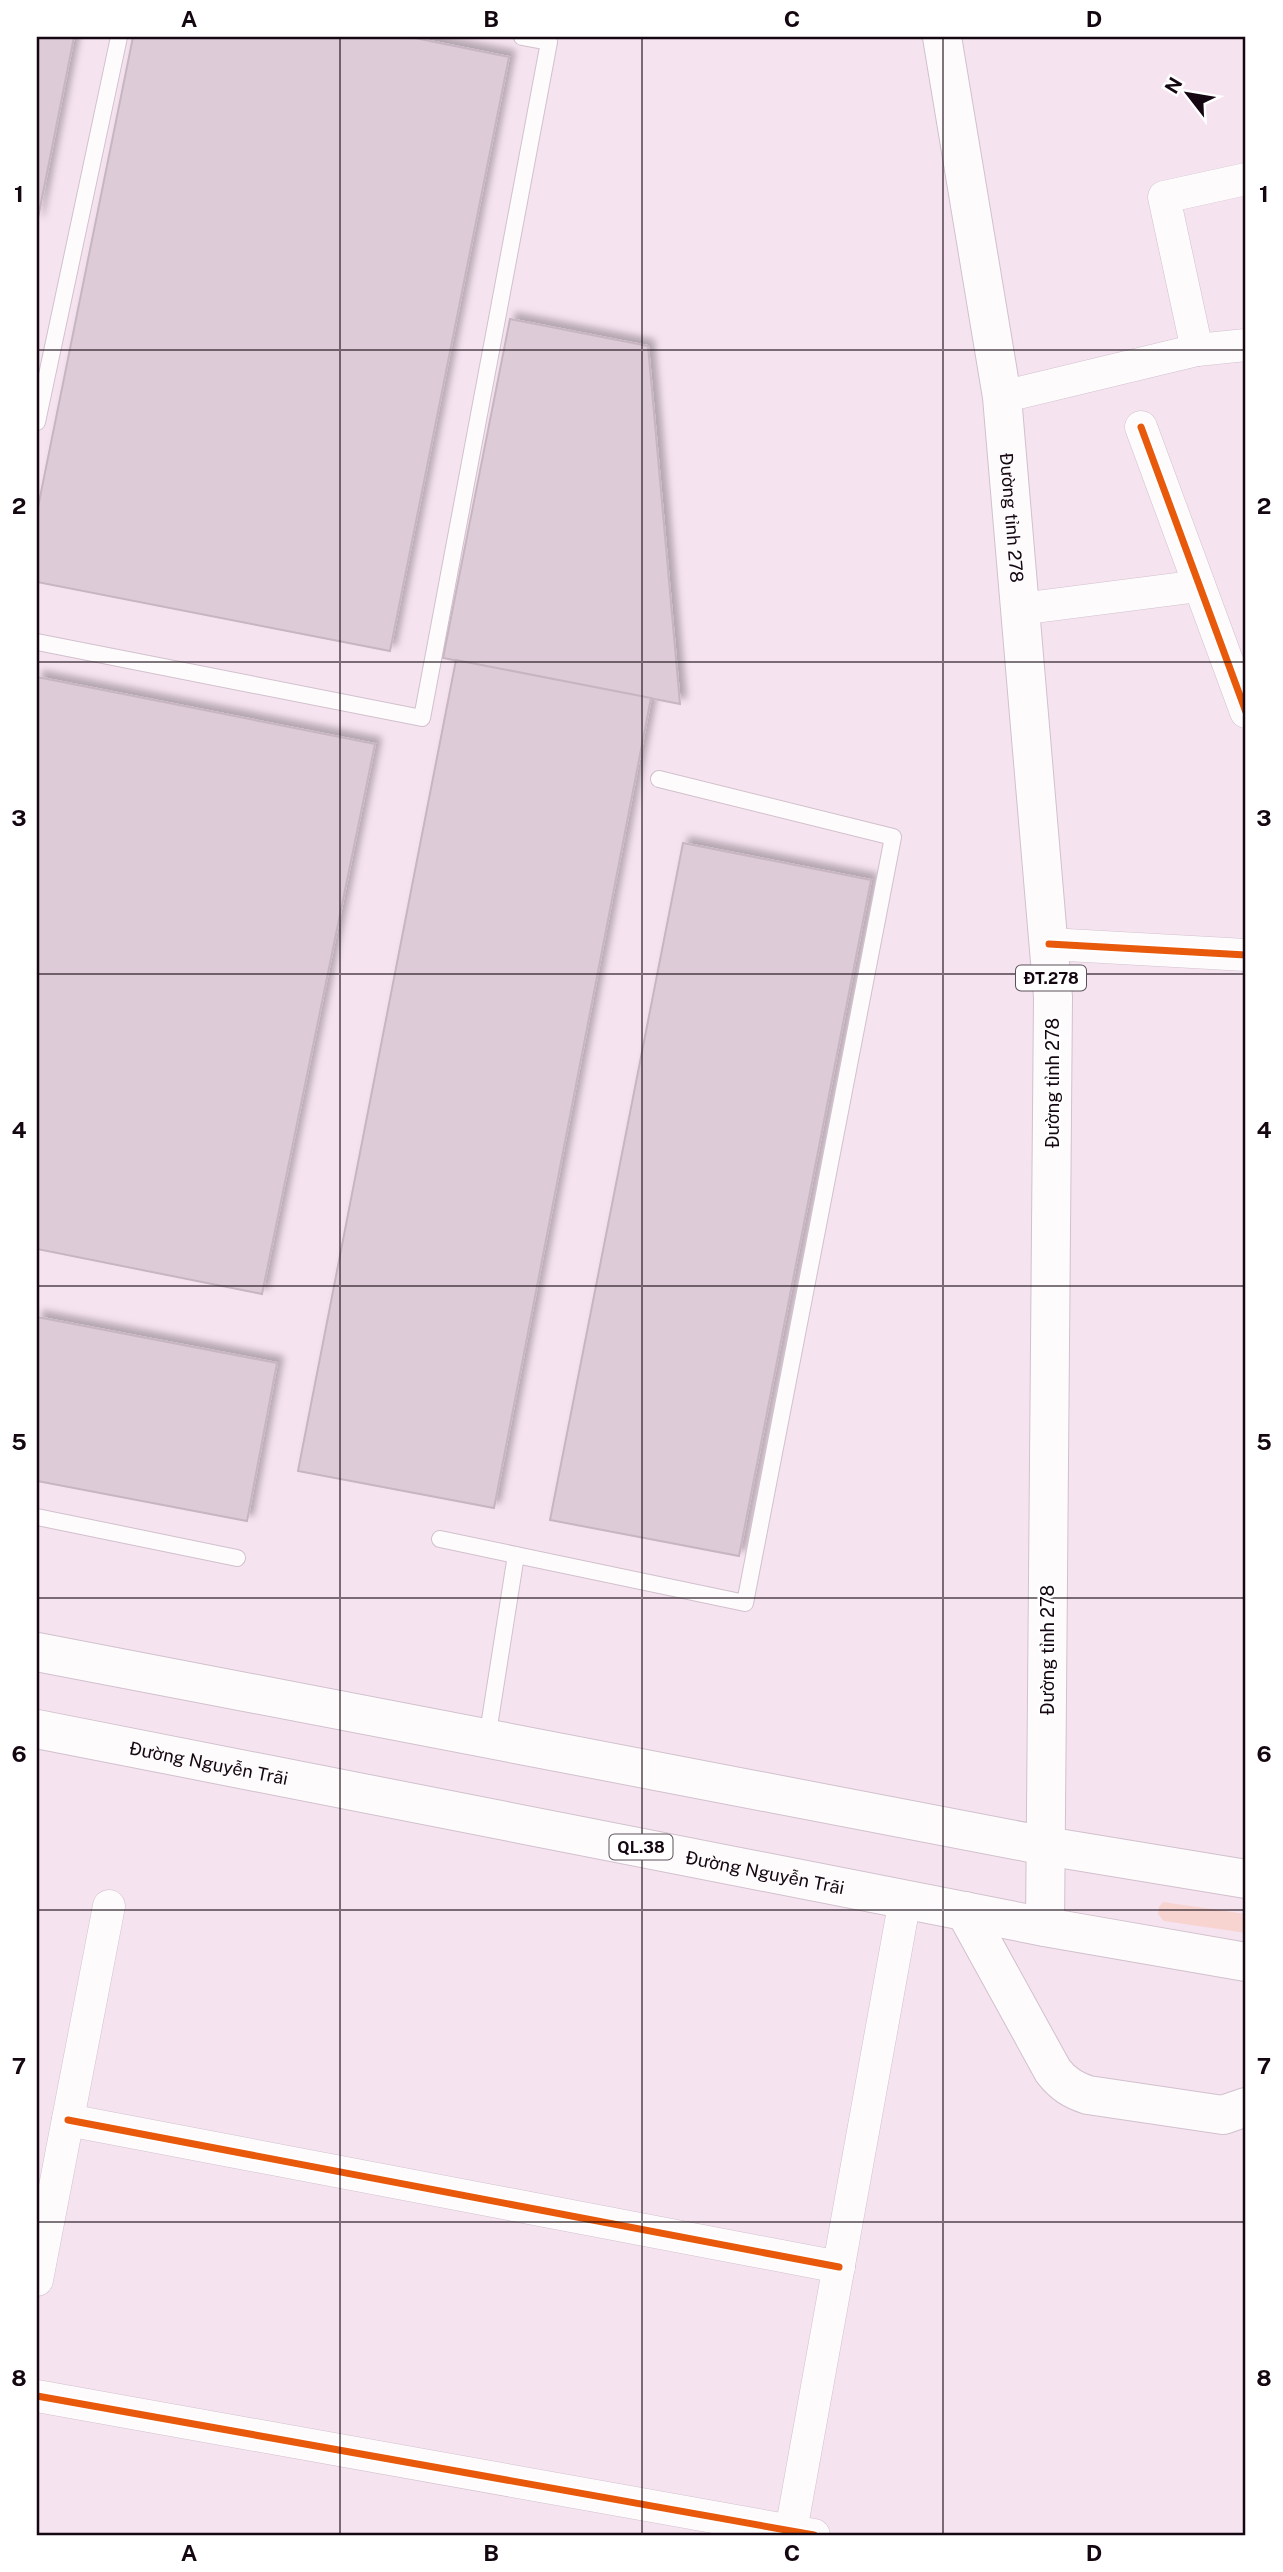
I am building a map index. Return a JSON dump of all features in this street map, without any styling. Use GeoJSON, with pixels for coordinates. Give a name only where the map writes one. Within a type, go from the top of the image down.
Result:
{"type":"FeatureCollection","features":[{"type":"Feature","properties":{"kind":"main road","name":"Đường tỉnh 278"},"geometry":{"type":"LineString","coordinates":[[942,37],[1002,397],[1049,944],[1052,1011],[1045,1927]]}},
{"type":"Feature","properties":{"kind":"main road"},"geometry":{"type":"LineString","coordinates":[[37,1652],[1046,1846],[1246,1879]]}},
{"type":"Feature","properties":{"kind":"main road","name":"Đường Nguyễn Trãi"},"geometry":{"type":"LineString","coordinates":[[37,1729],[1045,1927],[1246,1962]]}},
{"type":"Feature","properties":{"kind":"main road"},"geometry":{"type":"LineString","coordinates":[[965,1911],[1053,2071],[1073,2090],[1088,2095],[1223,2115],[1246,2107]]}},
{"type":"Feature","properties":{"kind":"street"},"geometry":{"type":"LineString","coordinates":[[1197,350],[1164,197],[1246,178]]}},
{"type":"Feature","properties":{"kind":"street"},"geometry":{"type":"LineString","coordinates":[[1002,397],[1197,350],[1246,345]]}},
{"type":"Feature","properties":{"kind":"street"},"geometry":{"type":"LineString","coordinates":[[1141,427],[1246,712]]}},
{"type":"Feature","properties":{"kind":"street"},"geometry":{"type":"LineString","coordinates":[[1020,608],[1199,586]]}},
{"type":"Feature","properties":{"kind":"street"},"geometry":{"type":"LineString","coordinates":[[1049,944],[1246,955]]}},
{"type":"Feature","properties":{"kind":"street"},"geometry":{"type":"LineString","coordinates":[[37,2396],[803,2533],[839,2267],[905,1899]]}},
{"type":"Feature","properties":{"kind":"street"},"geometry":{"type":"LineString","coordinates":[[37,2280],[109,1906]]}},
{"type":"Feature","properties":{"kind":"street"},"geometry":{"type":"LineString","coordinates":[[68,2120],[839,2267]]}},
{"type":"Feature","properties":{"kind":"lane"},"geometry":{"type":"LineString","coordinates":[[37,422],[119,37]]}},
{"type":"Feature","properties":{"kind":"lane"},"geometry":{"type":"LineString","coordinates":[[37,642],[422,718],[549,43],[522,37]]}},
{"type":"Feature","properties":{"kind":"lane"},"geometry":{"type":"LineString","coordinates":[[440,1539],[745,1602],[893,837],[659,779]]}},
{"type":"Feature","properties":{"kind":"lane"},"geometry":{"type":"LineString","coordinates":[[37,1517],[237,1558]]}},
{"type":"Feature","properties":{"kind":"lane"},"geometry":{"type":"LineString","coordinates":[[487,1738],[516,1555]]}},
{"type":"Feature","properties":{"kind":"shaded area"},"geometry":{"type":"Polygon","coordinates":[[[1163,1902],[1246,1914],[1246,1933],[1164,1921],[1158,1914],[1163,1902]]]}},
{"type":"Feature","properties":{"kind":"building"},"geometry":{"type":"Polygon","coordinates":[[[37,37],[74,37],[37,223],[37,37]]]}},
{"type":"Feature","properties":{"kind":"building"},"geometry":{"type":"Polygon","coordinates":[[[133,37],[410,37],[509,57],[390,651],[37,582],[37,512],[133,37]]]}},
{"type":"Feature","properties":{"kind":"building"},"geometry":{"type":"Polygon","coordinates":[[[510,319],[648,346],[680,704],[443,658],[510,319]]]}},
{"type":"Feature","properties":{"kind":"building"},"geometry":{"type":"Polygon","coordinates":[[[456,660],[651,698],[494,1508],[298,1471],[456,660]]]}},
{"type":"Feature","properties":{"kind":"building"},"geometry":{"type":"Polygon","coordinates":[[[37,677],[375,744],[262,1294],[37,1249],[37,677]]]}},
{"type":"Feature","properties":{"kind":"building"},"geometry":{"type":"Polygon","coordinates":[[[683,843],[871,880],[739,1556],[550,1520],[683,843]]]}},
{"type":"Feature","properties":{"kind":"building"},"geometry":{"type":"Polygon","coordinates":[[[37,1317],[277,1363],[247,1521],[37,1481],[37,1317]]]}},
{"type":"Feature","properties":{"kind":"cycle path"},"geometry":{"type":"LineString","coordinates":[[1141,427],[1246,712]]}},
{"type":"Feature","properties":{"kind":"cycle path"},"geometry":{"type":"LineString","coordinates":[[1049,944],[1246,955]]}},
{"type":"Feature","properties":{"kind":"cycle path"},"geometry":{"type":"LineString","coordinates":[[68,2120],[839,2267]]}},
{"type":"Feature","properties":{"kind":"cycle path"},"geometry":{"type":"LineString","coordinates":[[37,2396],[814,2535]]}}]}
